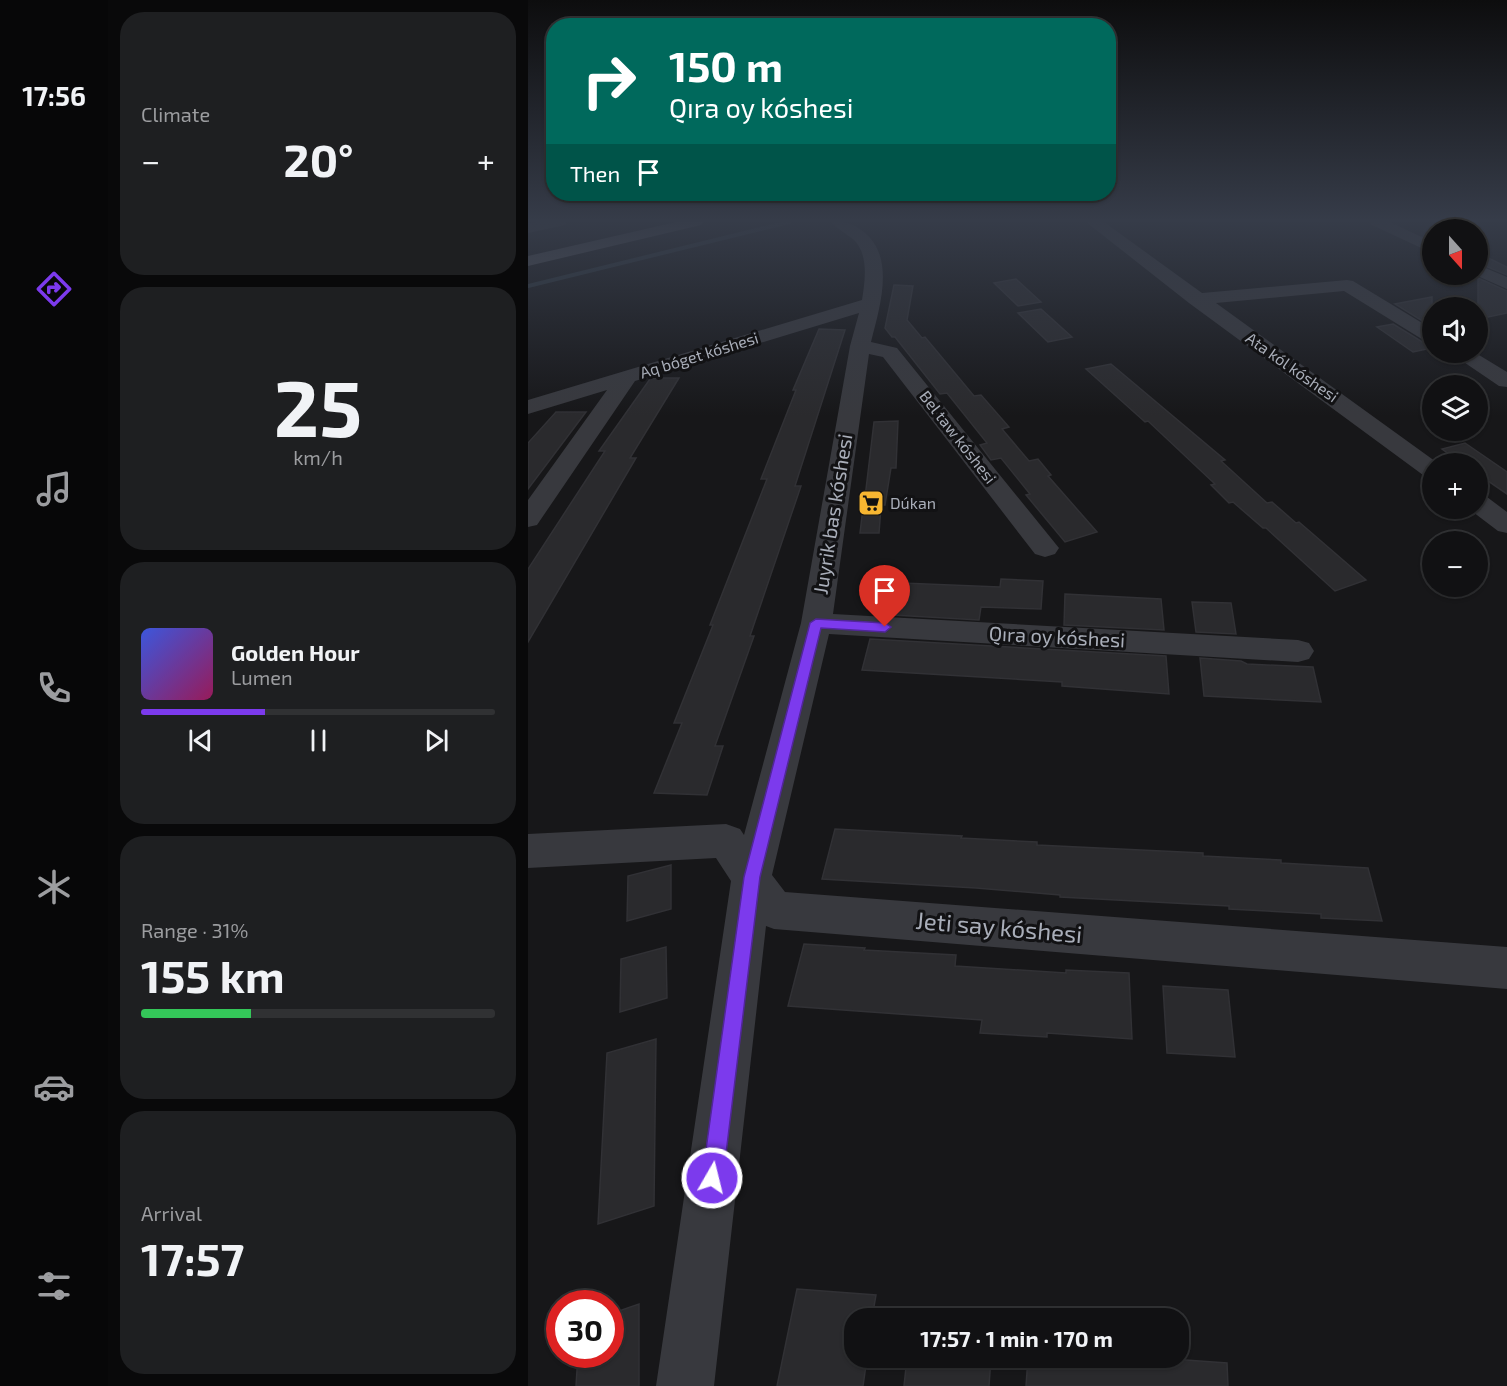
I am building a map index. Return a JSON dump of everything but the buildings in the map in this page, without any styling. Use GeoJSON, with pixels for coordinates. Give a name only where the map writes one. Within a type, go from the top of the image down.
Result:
{"type":"FeatureCollection","features":[{"type":"Feature","properties":{"kind":"street","name":"Juyrik bas kóshesi"},"geometry":{"type":"LineString","coordinates":[[685,1386],[752,877],[816,623],[860,346],[871,303],[873,287]]}},
{"type":"Feature","properties":{"kind":"street","name":"Ata kól kóshesi"},"geometry":{"type":"LineString","coordinates":[[1180,287],[1422,463]]}},
{"type":"Feature","properties":{"kind":"street"},"geometry":{"type":"LineString","coordinates":[[1196,299],[1329,287]]}},
{"type":"Feature","properties":{"kind":"street"},"geometry":{"type":"LineString","coordinates":[[1350,287],[1422,331]]}},
{"type":"Feature","properties":{"kind":"street","name":"Aq bóget kóshesi"},"geometry":{"type":"LineString","coordinates":[[528,407],[871,303]]}},
{"type":"Feature","properties":{"kind":"street","name":"Bel taw kóshesi"},"geometry":{"type":"LineString","coordinates":[[860,346],[890,351],[1045,548]]}},
{"type":"Feature","properties":{"kind":"street"},"geometry":{"type":"LineString","coordinates":[[1477,363],[1507,381]]}},
{"type":"Feature","properties":{"kind":"street"},"geometry":{"type":"LineString","coordinates":[[528,519],[628,376]]}},
{"type":"Feature","properties":{"kind":"street"},"geometry":{"type":"LineString","coordinates":[[1488,511],[1507,525]]}},
{"type":"Feature","properties":{"kind":"street","name":"Qıra oy kóshesi"},"geometry":{"type":"LineString","coordinates":[[816,623],[1298,651]]}},
{"type":"Feature","properties":{"kind":"street","name":"Jeti say kóshesi"},"geometry":{"type":"LineString","coordinates":[[528,851],[726,841],[774,910],[1507,968]]}},
{"type":"Feature","properties":{"kind":"place","name":"Dúkan"},"geometry":{"type":"Point","coordinates":[871,503]}},
{"type":"Feature","properties":{"kind":"route"},"geometry":{"type":"LineString","coordinates":[[712,1178],[752,877],[816,623],[885,627]]}}]}
